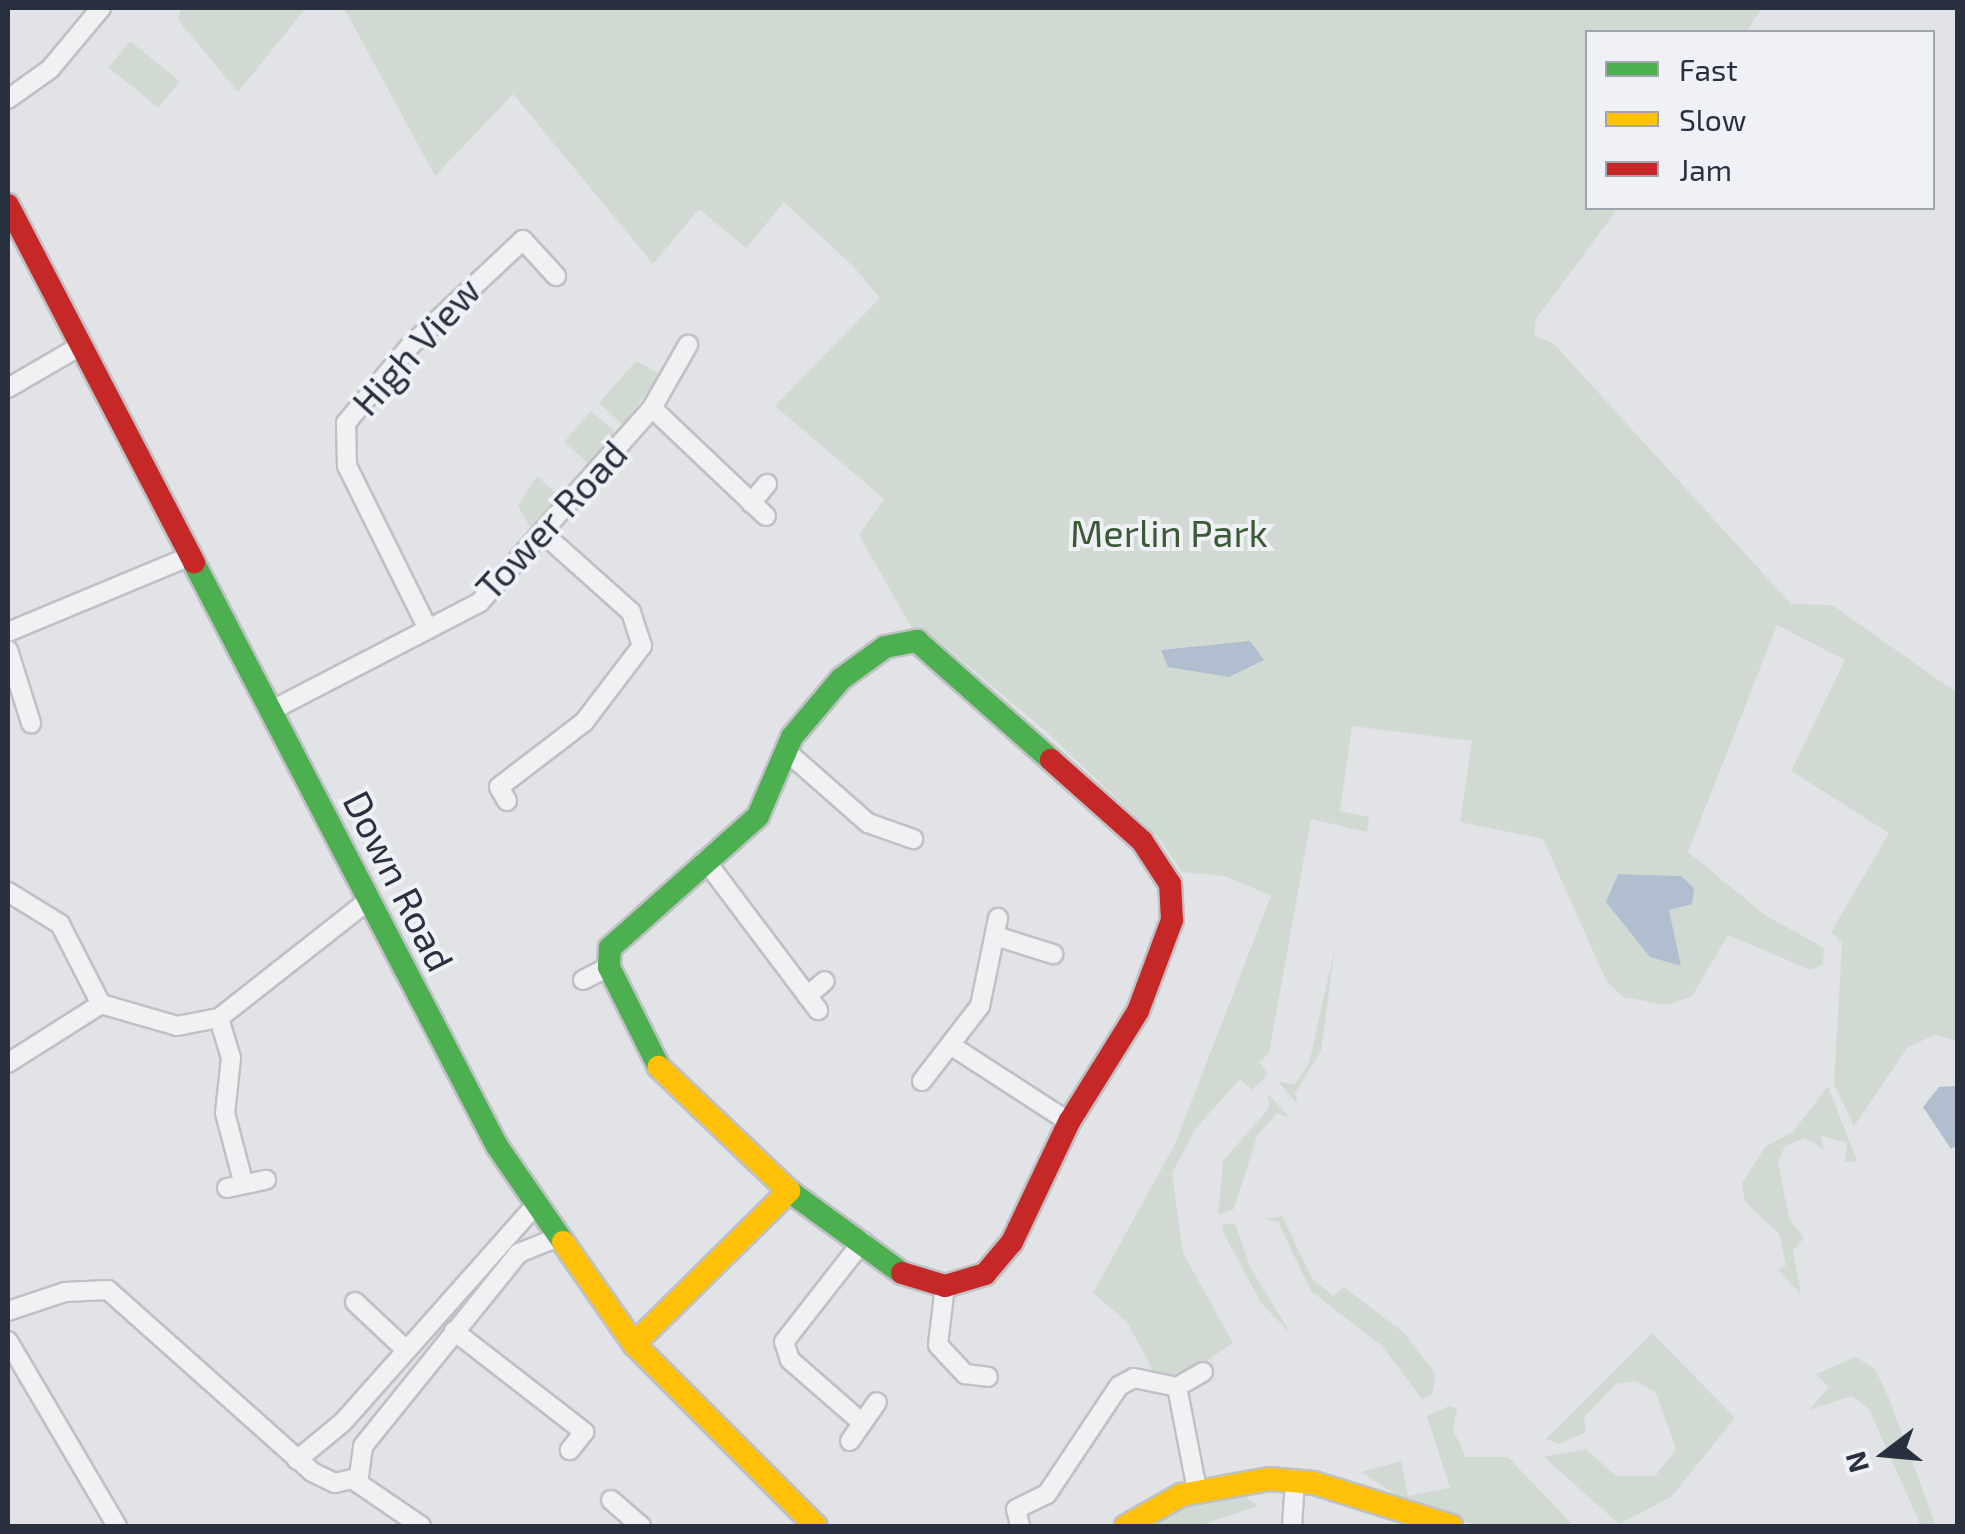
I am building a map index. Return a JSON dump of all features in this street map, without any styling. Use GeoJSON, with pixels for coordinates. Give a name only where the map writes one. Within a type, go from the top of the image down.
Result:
{"type":"FeatureCollection","features":[{"type":"Feature","properties":{"kind":"street"},"geometry":{"type":"LineString","coordinates":[[8,99],[50,69],[100,8]]}},
{"type":"Feature","properties":{"kind":"street","name":"Down Road"},"geometry":{"type":"LineString","coordinates":[[8,205],[368,900],[535,1206],[634,1344],[816,1526]]}},
{"type":"Feature","properties":{"kind":"street"},"geometry":{"type":"LineString","coordinates":[[509,225],[556,276]]}},
{"type":"Feature","properties":{"kind":"street","name":"High View"},"geometry":{"type":"LineString","coordinates":[[428,630],[352,479],[344,430],[410,346],[523,240]]}},
{"type":"Feature","properties":{"kind":"street"},"geometry":{"type":"LineString","coordinates":[[8,388],[82,345]]}},
{"type":"Feature","properties":{"kind":"street","name":"Tower Road"},"geometry":{"type":"LineString","coordinates":[[272,710],[480,602],[546,536],[652,408],[688,345]]}},
{"type":"Feature","properties":{"kind":"street"},"geometry":{"type":"LineString","coordinates":[[652,408],[766,516]]}},
{"type":"Feature","properties":{"kind":"street"},"geometry":{"type":"LineString","coordinates":[[750,503],[766,484]]}},
{"type":"Feature","properties":{"kind":"street"},"geometry":{"type":"LineString","coordinates":[[488,770],[503,794],[584,722],[642,646],[631,612],[546,536]]}},
{"type":"Feature","properties":{"kind":"street"},"geometry":{"type":"LineString","coordinates":[[8,632],[190,556]]}},
{"type":"Feature","properties":{"kind":"street"},"geometry":{"type":"LineString","coordinates":[[916,642],[1149,850],[1174,897],[1166,941],[1138,1010],[1069,1122],[1012,1242],[985,1274],[945,1286],[900,1274],[863,1241],[789,1191],[651,1059],[610,967],[610,948],[628,924],[705,860],[758,816],[786,751],[858,664],[916,642]]}},
{"type":"Feature","properties":{"kind":"street"},"geometry":{"type":"LineString","coordinates":[[8,650],[31,723]]}},
{"type":"Feature","properties":{"kind":"street"},"geometry":{"type":"LineString","coordinates":[[22,701],[42,693]]}},
{"type":"Feature","properties":{"kind":"street"},"geometry":{"type":"LineString","coordinates":[[786,751],[887,833],[913,838]]}},
{"type":"Feature","properties":{"kind":"street"},"geometry":{"type":"LineString","coordinates":[[886,853],[887,833]]}},
{"type":"Feature","properties":{"kind":"street"},"geometry":{"type":"LineString","coordinates":[[705,860],[813,1003],[825,981]]}},
{"type":"Feature","properties":{"kind":"street"},"geometry":{"type":"LineString","coordinates":[[8,892],[60,924],[100,1004],[177,1026],[219,1018],[368,900]]}},
{"type":"Feature","properties":{"kind":"street"},"geometry":{"type":"LineString","coordinates":[[922,1080],[955,1048],[991,981],[998,928],[1052,954]]}},
{"type":"Feature","properties":{"kind":"street"},"geometry":{"type":"LineString","coordinates":[[583,980],[610,967]]}},
{"type":"Feature","properties":{"kind":"street"},"geometry":{"type":"LineString","coordinates":[[8,1063],[100,1004]]}},
{"type":"Feature","properties":{"kind":"street"},"geometry":{"type":"LineString","coordinates":[[219,1018],[231,1058],[225,1113],[236,1184],[266,1180]]}},
{"type":"Feature","properties":{"kind":"street"},"geometry":{"type":"LineString","coordinates":[[955,1048],[1069,1122]]}},
{"type":"Feature","properties":{"kind":"street"},"geometry":{"type":"LineString","coordinates":[[634,1344],[789,1191]]}},
{"type":"Feature","properties":{"kind":"street"},"geometry":{"type":"LineString","coordinates":[[296,1460],[344,1422],[535,1206]]}},
{"type":"Feature","properties":{"kind":"street"},"geometry":{"type":"LineString","coordinates":[[356,1478],[383,1412],[518,1253],[556,1238]]}},
{"type":"Feature","properties":{"kind":"street"},"geometry":{"type":"LineString","coordinates":[[860,1421],[790,1360],[784,1342],[863,1241]]}},
{"type":"Feature","properties":{"kind":"street"},"geometry":{"type":"LineString","coordinates":[[8,1311],[110,1284],[296,1460],[334,1483],[356,1478],[421,1526]]}},
{"type":"Feature","properties":{"kind":"street"},"geometry":{"type":"LineString","coordinates":[[945,1286],[930,1348],[965,1374],[988,1377]]}},
{"type":"Feature","properties":{"kind":"street"},"geometry":{"type":"LineString","coordinates":[[355,1302],[405,1349]]}},
{"type":"Feature","properties":{"kind":"street"},"geometry":{"type":"LineString","coordinates":[[454,1331],[584,1432],[570,1450]]}},
{"type":"Feature","properties":{"kind":"street"},"geometry":{"type":"LineString","coordinates":[[8,1341],[117,1526]]}},
{"type":"Feature","properties":{"kind":"street"},"geometry":{"type":"LineString","coordinates":[[1020,1526],[1016,1509],[1047,1494],[1121,1384],[1150,1377],[1177,1386],[1203,1372]]}},
{"type":"Feature","properties":{"kind":"street"},"geometry":{"type":"LineString","coordinates":[[1177,1386],[1196,1490]]}},
{"type":"Feature","properties":{"kind":"street"},"geometry":{"type":"LineString","coordinates":[[850,1442],[860,1421],[877,1402]]}},
{"type":"Feature","properties":{"kind":"street"},"geometry":{"type":"LineString","coordinates":[[1292,1526],[1295,1480]]}},
{"type":"Feature","properties":{"kind":"street"},"geometry":{"type":"LineString","coordinates":[[1126,1526],[1196,1490],[1295,1480],[1451,1526]]}},
{"type":"Feature","properties":{"kind":"street"},"geometry":{"type":"LineString","coordinates":[[612,1500],[628,1522]]}},
{"type":"Feature","properties":{"kind":"green space"},"geometry":{"type":"Polygon","coordinates":[[[181,8],[306,8],[238,92],[178,20],[181,8]]]}},
{"type":"Feature","properties":{"kind":"green space","name":"Merlin Park"},"geometry":{"type":"Polygon","coordinates":[[[344,8],[1762,8],[1747,30],[1585,30],[1585,210],[1617,210],[1536,319],[1534,335],[1554,344],[1791,604],[1832,605],[1957,693],[1957,1041],[1935,1035],[1908,1047],[1854,1126],[1834,1084],[1842,943],[1831,932],[1889,833],[1791,771],[1845,660],[1777,625],[1688,852],[1765,915],[1824,948],[1823,964],[1811,970],[1728,935],[1692,996],[1667,1005],[1623,997],[1606,980],[1543,839],[1460,822],[1472,741],[1352,726],[1340,811],[1369,817],[1367,832],[1311,819],[1269,1053],[1259,1062],[1268,1074],[1252,1090],[1240,1079],[1196,1128],[1172,1173],[1183,1253],[1233,1343],[1187,1374],[1155,1374],[1127,1322],[1093,1293],[1175,1144],[1271,896],[1225,876],[1182,872],[1157,836],[1043,729],[940,642],[914,632],[859,535],[884,499],[775,406],[880,298],[855,268],[784,202],[746,248],[699,209],[653,264],[513,94],[435,176],[344,8]],[[1620,874],[1607,902],[1650,957],[1681,966],[1669,910],[1694,888],[1681,876],[1620,874]]]}},
{"type":"Feature","properties":{"kind":"green space"},"geometry":{"type":"Polygon","coordinates":[[[130,41],[180,81],[158,108],[109,67],[130,41]]]}},
{"type":"Feature","properties":{"kind":"green space"},"geometry":{"type":"Polygon","coordinates":[[[636,361],[660,374],[623,425],[599,403],[636,361]]]}},
{"type":"Feature","properties":{"kind":"green space"},"geometry":{"type":"Polygon","coordinates":[[[591,411],[617,434],[591,465],[564,442],[591,411]]]}},
{"type":"Feature","properties":{"kind":"green space"},"geometry":{"type":"Polygon","coordinates":[[[537,476],[562,499],[533,532],[518,506],[537,476]]]}},
{"type":"Feature","properties":{"kind":"green space"},"geometry":{"type":"Polygon","coordinates":[[[1335,948],[1321,1051],[1295,1093],[1298,1105],[1278,1081],[1295,1085],[1309,1063],[1335,948]]]}},
{"type":"Feature","properties":{"kind":"green space"},"geometry":{"type":"Polygon","coordinates":[[[1828,1086],[1857,1161],[1845,1162],[1847,1143],[1820,1135],[1824,1150],[1805,1138],[1785,1146],[1778,1163],[1789,1218],[1804,1238],[1793,1251],[1801,1294],[1778,1270],[1786,1265],[1779,1234],[1745,1202],[1742,1183],[1766,1146],[1793,1132],[1828,1086]]]}},
{"type":"Feature","properties":{"kind":"green space"},"geometry":{"type":"Polygon","coordinates":[[[1268,1094],[1291,1119],[1277,1113],[1257,1136],[1234,1209],[1218,1215],[1223,1161],[1269,1108],[1268,1094]]]}},
{"type":"Feature","properties":{"kind":"green space"},"geometry":{"type":"Polygon","coordinates":[[[1282,1216],[1312,1278],[1333,1296],[1344,1287],[1404,1333],[1436,1375],[1432,1394],[1422,1399],[1382,1346],[1311,1291],[1278,1222],[1264,1219],[1282,1216]]]}},
{"type":"Feature","properties":{"kind":"green space"},"geometry":{"type":"Polygon","coordinates":[[[1235,1223],[1251,1269],[1291,1334],[1261,1303],[1224,1234],[1222,1225],[1235,1223]]]}},
{"type":"Feature","properties":{"kind":"green space"},"geometry":{"type":"Polygon","coordinates":[[[1652,1333],[1735,1418],[1671,1497],[1619,1524],[1544,1457],[1586,1449],[1616,1476],[1655,1476],[1676,1449],[1656,1393],[1636,1381],[1616,1384],[1584,1417],[1586,1432],[1559,1444],[1546,1439],[1652,1333]]]}},
{"type":"Feature","properties":{"kind":"green space"},"geometry":{"type":"Polygon","coordinates":[[[1856,1357],[1875,1369],[1888,1396],[1936,1526],[1921,1526],[1869,1409],[1852,1396],[1809,1410],[1829,1387],[1816,1374],[1856,1357]]]}},
{"type":"Feature","properties":{"kind":"green space"},"geometry":{"type":"Polygon","coordinates":[[[1449,1406],[1457,1408],[1453,1430],[1466,1457],[1508,1457],[1574,1526],[1477,1526],[1403,1500],[1362,1472],[1401,1461],[1408,1496],[1450,1488],[1427,1416],[1449,1406]]]}},
{"type":"Feature","properties":{"kind":"green space"},"geometry":{"type":"Polygon","coordinates":[[[1238,1491],[1257,1506],[1199,1526],[1140,1526],[1185,1502],[1238,1491]]]}},
{"type":"Feature","properties":{"kind":"water"},"geometry":{"type":"Polygon","coordinates":[[[1250,641],[1264,660],[1229,677],[1168,667],[1161,650],[1250,641]]]}},
{"type":"Feature","properties":{"kind":"water"},"geometry":{"type":"Polygon","coordinates":[[[1618,874],[1681,876],[1694,888],[1692,904],[1669,910],[1681,966],[1650,957],[1606,902],[1618,874]]]}},
{"type":"Feature","properties":{"kind":"water"},"geometry":{"type":"Polygon","coordinates":[[[1957,1086],[1957,1145],[1951,1149],[1923,1107],[1939,1087],[1957,1086]]]}},
{"type":"Feature","properties":{"kind":"traffic: fast"},"geometry":{"type":"LineString","coordinates":[[194,563],[497,1146],[563,1242]]}},
{"type":"Feature","properties":{"kind":"traffic: fast"},"geometry":{"type":"LineString","coordinates":[[659,1067],[609,967],[610,948],[758,816],[792,737],[841,679],[885,647],[917,641],[1051,760]]}},
{"type":"Feature","properties":{"kind":"traffic: fast"},"geometry":{"type":"LineString","coordinates":[[789,1191],[902,1273]]}},
{"type":"Feature","properties":{"kind":"traffic: slow"},"geometry":{"type":"LineString","coordinates":[[634,1344],[789,1191],[659,1067]]}},
{"type":"Feature","properties":{"kind":"traffic: slow"},"geometry":{"type":"LineString","coordinates":[[563,1242],[634,1344],[816,1526]]}},
{"type":"Feature","properties":{"kind":"traffic: slow"},"geometry":{"type":"LineString","coordinates":[[1126,1526],[1181,1495],[1269,1479],[1314,1483],[1451,1526]]}},
{"type":"Feature","properties":{"kind":"traffic: jam"},"geometry":{"type":"LineString","coordinates":[[8,205],[194,563]]}},
{"type":"Feature","properties":{"kind":"traffic: jam"},"geometry":{"type":"LineString","coordinates":[[902,1273],[945,1286],[985,1274],[1012,1242],[1069,1122],[1138,1011],[1172,920],[1170,884],[1142,841],[1051,760]]}}]}
